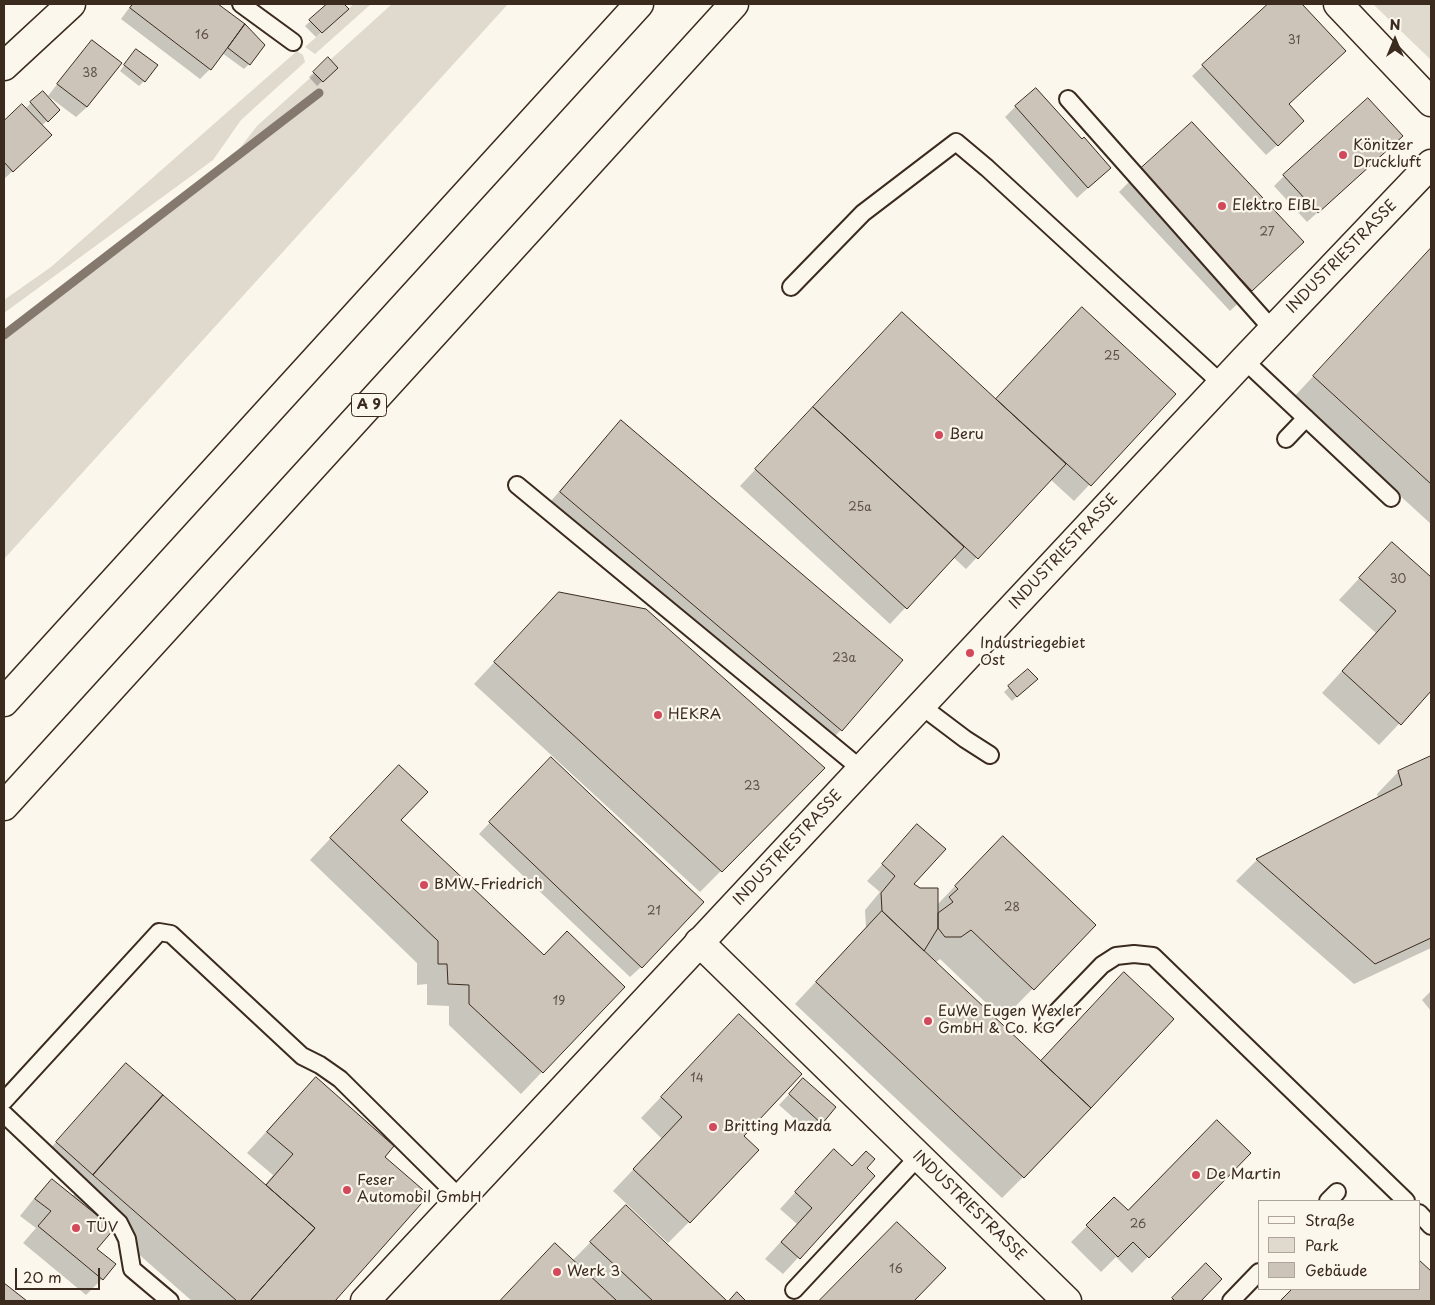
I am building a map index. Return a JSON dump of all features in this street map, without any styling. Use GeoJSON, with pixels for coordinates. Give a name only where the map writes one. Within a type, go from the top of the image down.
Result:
{"type":"FeatureCollection","features":[{"type":"Feature","properties":{"kind":"main road"},"geometry":{"type":"LineString","coordinates":[[4,66],[71,4]]}},
{"type":"Feature","properties":{"kind":"main road"},"geometry":{"type":"LineString","coordinates":[[4,702],[639,4]]}},
{"type":"Feature","properties":{"kind":"main road","name":"A 9"},"geometry":{"type":"LineString","coordinates":[[4,806],[734,4]]}},
{"type":"Feature","properties":{"kind":"main road"},"geometry":{"type":"LineString","coordinates":[[1338,4],[1431,102]]}},
{"type":"Feature","properties":{"kind":"main road","name":"INDUSTRIESTRASSE"},"geometry":{"type":"LineString","coordinates":[[365,1301],[920,705],[1431,164]]}},
{"type":"Feature","properties":{"kind":"main road","name":"INDUSTRIESTRASSE"},"geometry":{"type":"LineString","coordinates":[[699,942],[1067,1301]]}},
{"type":"Feature","properties":{"kind":"lane"},"geometry":{"type":"LineString","coordinates":[[241,4],[293,42]]}},
{"type":"Feature","properties":{"kind":"lane"},"geometry":{"type":"LineString","coordinates":[[1068,100],[1273,330]]}},
{"type":"Feature","properties":{"kind":"lane"},"geometry":{"type":"LineString","coordinates":[[791,287],[862,213],[956,142],[987,168],[1222,384]]}},
{"type":"Feature","properties":{"kind":"lane"},"geometry":{"type":"LineString","coordinates":[[1244,360],[1390,498]]}},
{"type":"Feature","properties":{"kind":"lane"},"geometry":{"type":"LineString","coordinates":[[1286,439],[1306,418]]}},
{"type":"Feature","properties":{"kind":"lane"},"geometry":{"type":"LineString","coordinates":[[517,484],[861,769]]}},
{"type":"Feature","properties":{"kind":"lane"},"geometry":{"type":"LineString","coordinates":[[920,705],[965,739],[990,755]]}},
{"type":"Feature","properties":{"kind":"lane"},"geometry":{"type":"LineString","coordinates":[[4,1101],[153,938],[159,932],[171,934],[302,1056],[340,1079],[461,1198]]}},
{"type":"Feature","properties":{"kind":"lane"},"geometry":{"type":"LineString","coordinates":[[1048,1021],[1102,965],[1116,956],[1134,954],[1153,956],[1405,1200]]}},
{"type":"Feature","properties":{"kind":"lane"},"geometry":{"type":"LineString","coordinates":[[4,1114],[118,1223],[127,1239],[132,1269],[170,1301]]}},
{"type":"Feature","properties":{"kind":"lane"},"geometry":{"type":"LineString","coordinates":[[794,1290],[918,1156]]}},
{"type":"Feature","properties":{"kind":"lane"},"geometry":{"type":"LineString","coordinates":[[1420,1214],[1431,1226]]}},
{"type":"Feature","properties":{"kind":"lane"},"geometry":{"type":"LineString","coordinates":[[1230,1301],[1258,1273]]}},
{"type":"Feature","properties":{"kind":"green space"},"geometry":{"type":"Polygon","coordinates":[[[354,4],[371,4],[315,54],[305,47],[354,4]]]}},
{"type":"Feature","properties":{"kind":"green space"},"geometry":{"type":"Polygon","coordinates":[[[392,4],[508,4],[4,559],[4,339],[223,170],[257,126],[392,4]]]}},
{"type":"Feature","properties":{"kind":"green space"},"geometry":{"type":"Polygon","coordinates":[[[1373,4],[1431,4],[1431,60],[1373,4]]]}},
{"type":"Feature","properties":{"kind":"green space"},"geometry":{"type":"Polygon","coordinates":[[[297,51],[303,55],[305,62],[241,120],[213,160],[4,313],[4,300],[51,267],[297,51]]]}},
{"type":"Feature","properties":{"kind":"building"},"geometry":{"type":"Polygon","coordinates":[[[133,4],[218,4],[245,24],[211,70],[130,8],[133,4]]]}},
{"type":"Feature","properties":{"kind":"building"},"geometry":{"type":"Polygon","coordinates":[[[327,4],[344,4],[349,9],[322,33],[309,20],[327,4]]]}},
{"type":"Feature","properties":{"kind":"building"},"geometry":{"type":"Polygon","coordinates":[[[1268,4],[1302,4],[1346,51],[1289,104],[1304,121],[1278,146],[1202,65],[1268,4]]]}},
{"type":"Feature","properties":{"kind":"building"},"geometry":{"type":"Polygon","coordinates":[[[245,24],[265,45],[250,65],[228,48],[245,24]]]}},
{"type":"Feature","properties":{"kind":"building"},"geometry":{"type":"Polygon","coordinates":[[[92,40],[122,63],[87,107],[57,84],[92,40]]]}},
{"type":"Feature","properties":{"kind":"building"},"geometry":{"type":"Polygon","coordinates":[[[136,49],[158,65],[145,82],[124,65],[136,49]]]}},
{"type":"Feature","properties":{"kind":"building"},"geometry":{"type":"Polygon","coordinates":[[[328,57],[338,68],[323,82],[313,72],[328,57]]]}},
{"type":"Feature","properties":{"kind":"building"},"geometry":{"type":"Polygon","coordinates":[[[1036,88],[1082,139],[1084,137],[1111,168],[1088,188],[1015,106],[1036,88]]]}},
{"type":"Feature","properties":{"kind":"building"},"geometry":{"type":"Polygon","coordinates":[[[43,91],[60,110],[48,122],[30,102],[43,91]]]}},
{"type":"Feature","properties":{"kind":"building","name":"Könitzer Druckluft"},"geometry":{"type":"Polygon","coordinates":[[[1368,98],[1403,136],[1318,213],[1283,175],[1368,98]]]}},
{"type":"Feature","properties":{"kind":"building"},"geometry":{"type":"Polygon","coordinates":[[[22,104],[52,135],[13,172],[4,162],[4,121],[22,104]]]}},
{"type":"Feature","properties":{"kind":"building","name":"Elektro EIBL"},"geometry":{"type":"Polygon","coordinates":[[[1192,122],[1304,242],[1252,291],[1139,170],[1192,122]]]}},
{"type":"Feature","properties":{"kind":"building"},"geometry":{"type":"Polygon","coordinates":[[[1431,248],[1431,484],[1313,376],[1431,248]]]}},
{"type":"Feature","properties":{"kind":"building"},"geometry":{"type":"Polygon","coordinates":[[[1082,307],[1176,394],[1091,486],[996,399],[1082,307]]]}},
{"type":"Feature","properties":{"kind":"building","name":"Beru"},"geometry":{"type":"Polygon","coordinates":[[[902,312],[1066,464],[978,559],[813,407],[902,312]]]}},
{"type":"Feature","properties":{"kind":"building"},"geometry":{"type":"Polygon","coordinates":[[[813,407],[964,547],[907,609],[755,469],[813,407]]]}},
{"type":"Feature","properties":{"kind":"building"},"geometry":{"type":"Polygon","coordinates":[[[621,420],[903,660],[842,731],[560,492],[621,420]]]}},
{"type":"Feature","properties":{"kind":"building"},"geometry":{"type":"Polygon","coordinates":[[[1392,542],[1431,577],[1431,691],[1401,725],[1342,671],[1396,611],[1359,578],[1392,542]]]}},
{"type":"Feature","properties":{"kind":"building","name":"HEKRA"},"geometry":{"type":"Polygon","coordinates":[[[559,592],[646,609],[825,768],[722,872],[494,662],[559,592]]]}},
{"type":"Feature","properties":{"kind":"building"},"geometry":{"type":"Polygon","coordinates":[[[1028,669],[1038,679],[1017,697],[1008,686],[1028,669]]]}},
{"type":"Feature","properties":{"kind":"building"},"geometry":{"type":"Polygon","coordinates":[[[1431,756],[1431,938],[1375,964],[1256,859],[1402,785],[1398,771],[1431,756]]]}},
{"type":"Feature","properties":{"kind":"building"},"geometry":{"type":"Polygon","coordinates":[[[551,757],[704,902],[642,968],[489,822],[551,757]]]}},
{"type":"Feature","properties":{"kind":"building","name":"BMW-Friedrich"},"geometry":{"type":"Polygon","coordinates":[[[399,765],[428,792],[401,820],[544,955],[567,931],[625,987],[543,1073],[469,1004],[469,985],[448,984],[447,964],[438,964],[438,941],[330,838],[399,765]]]}},
{"type":"Feature","properties":{"kind":"building"},"geometry":{"type":"Polygon","coordinates":[[[917,824],[946,849],[914,884],[920,888],[938,888],[938,928],[924,951],[882,911],[881,893],[895,876],[882,864],[917,824]]]}},
{"type":"Feature","properties":{"kind":"building"},"geometry":{"type":"Polygon","coordinates":[[[1003,836],[1096,925],[1034,990],[971,930],[961,937],[945,937],[938,928],[938,913],[953,902],[949,897],[958,889],[955,886],[1003,836]]]}},
{"type":"Feature","properties":{"kind":"building","name":"EuWe Eugen Wexler GmbH & Co. KG"},"geometry":{"type":"Polygon","coordinates":[[[882,911],[1091,1108],[1024,1178],[816,982],[882,911]]]}},
{"type":"Feature","properties":{"kind":"building"},"geometry":{"type":"Polygon","coordinates":[[[1124,972],[1174,1019],[1091,1108],[1041,1061],[1124,972]]]}},
{"type":"Feature","properties":{"kind":"building","name":"Britting Mazda"},"geometry":{"type":"Polygon","coordinates":[[[739,1014],[802,1074],[744,1136],[759,1150],[690,1223],[633,1169],[682,1117],[661,1097],[739,1014]]]}},
{"type":"Feature","properties":{"kind":"building"},"geometry":{"type":"Polygon","coordinates":[[[126,1063],[163,1095],[93,1175],[56,1142],[126,1063]]]}},
{"type":"Feature","properties":{"kind":"building","name":"Feser Automobil GmbH"},"geometry":{"type":"Polygon","coordinates":[[[316,1077],[394,1146],[385,1157],[429,1195],[335,1301],[250,1301],[315,1228],[266,1185],[293,1154],[267,1132],[316,1077]]]}},
{"type":"Feature","properties":{"kind":"building"},"geometry":{"type":"Polygon","coordinates":[[[803,1078],[836,1107],[822,1124],[789,1094],[803,1078]]]}},
{"type":"Feature","properties":{"kind":"building"},"geometry":{"type":"Polygon","coordinates":[[[163,1095],[315,1228],[250,1301],[237,1301],[93,1175],[163,1095]]]}},
{"type":"Feature","properties":{"kind":"building","name":"De Martin"},"geometry":{"type":"Polygon","coordinates":[[[1217,1120],[1251,1153],[1149,1258],[1133,1242],[1118,1257],[1086,1225],[1114,1197],[1128,1210],[1217,1120]]]}},
{"type":"Feature","properties":{"kind":"building"},"geometry":{"type":"Polygon","coordinates":[[[834,1149],[852,1166],[866,1151],[875,1159],[867,1168],[875,1176],[800,1259],[781,1242],[812,1208],[795,1192],[834,1149]]]}},
{"type":"Feature","properties":{"kind":"building","name":"TÜV"},"geometry":{"type":"Polygon","coordinates":[[[52,1179],[114,1229],[97,1249],[116,1264],[103,1280],[38,1226],[51,1211],[35,1199],[52,1179]]]}},
{"type":"Feature","properties":{"kind":"building"},"geometry":{"type":"Polygon","coordinates":[[[626,1205],[727,1301],[653,1301],[590,1242],[626,1205]]]}},
{"type":"Feature","properties":{"kind":"building"},"geometry":{"type":"Polygon","coordinates":[[[897,1222],[946,1268],[914,1301],[819,1301],[897,1222]]]}},
{"type":"Feature","properties":{"kind":"building","name":"Werk 3"},"geometry":{"type":"Polygon","coordinates":[[[555,1243],[617,1301],[500,1301],[555,1243]]]}},
{"type":"Feature","properties":{"kind":"building"},"geometry":{"type":"Polygon","coordinates":[[[1420,1261],[1431,1271],[1431,1301],[1280,1301],[1291,1290],[1420,1290],[1420,1261]]]}},
{"type":"Feature","properties":{"kind":"building"},"geometry":{"type":"Polygon","coordinates":[[[1206,1263],[1222,1279],[1201,1301],[1175,1301],[1172,1298],[1206,1263]]]}},
{"type":"Feature","properties":{"kind":"building"},"geometry":{"type":"Polygon","coordinates":[[[4,1283],[27,1301],[4,1301],[4,1283]]]}},
{"type":"Feature","properties":{"kind":"building"},"geometry":{"type":"Polygon","coordinates":[[[737,1292],[746,1301],[729,1301],[737,1292]]]}},
{"type":"Feature","properties":{"kind":"waterway"},"geometry":{"type":"LineString","coordinates":[[4,335],[319,93]]}},
{"type":"Feature","properties":{"kind":"place","name":"Könitzer Druckluft"},"geometry":{"type":"Point","coordinates":[1343,155]}},
{"type":"Feature","properties":{"kind":"place","name":"Elektro EIBL"},"geometry":{"type":"Point","coordinates":[1222,206]}},
{"type":"Feature","properties":{"kind":"place","name":"Beru"},"geometry":{"type":"Point","coordinates":[939,435]}},
{"type":"Feature","properties":{"kind":"place","name":"Industriegebiet Ost"},"geometry":{"type":"Point","coordinates":[970,653]}},
{"type":"Feature","properties":{"kind":"place","name":"HEKRA"},"geometry":{"type":"Point","coordinates":[658,715]}},
{"type":"Feature","properties":{"kind":"place","name":"BMW-Friedrich"},"geometry":{"type":"Point","coordinates":[424,885]}},
{"type":"Feature","properties":{"kind":"place","name":"EuWe Eugen Wexler GmbH & Co. KG"},"geometry":{"type":"Point","coordinates":[928,1021]}},
{"type":"Feature","properties":{"kind":"place","name":"Britting Mazda"},"geometry":{"type":"Point","coordinates":[713,1127]}},
{"type":"Feature","properties":{"kind":"place","name":"De Martin"},"geometry":{"type":"Point","coordinates":[1196,1175]}},
{"type":"Feature","properties":{"kind":"place","name":"Feser Automobil GmbH"},"geometry":{"type":"Point","coordinates":[347,1190]}},
{"type":"Feature","properties":{"kind":"place","name":"TÜV"},"geometry":{"type":"Point","coordinates":[76,1228]}},
{"type":"Feature","properties":{"kind":"place","name":"Werk 3"},"geometry":{"type":"Point","coordinates":[557,1272]}}]}
